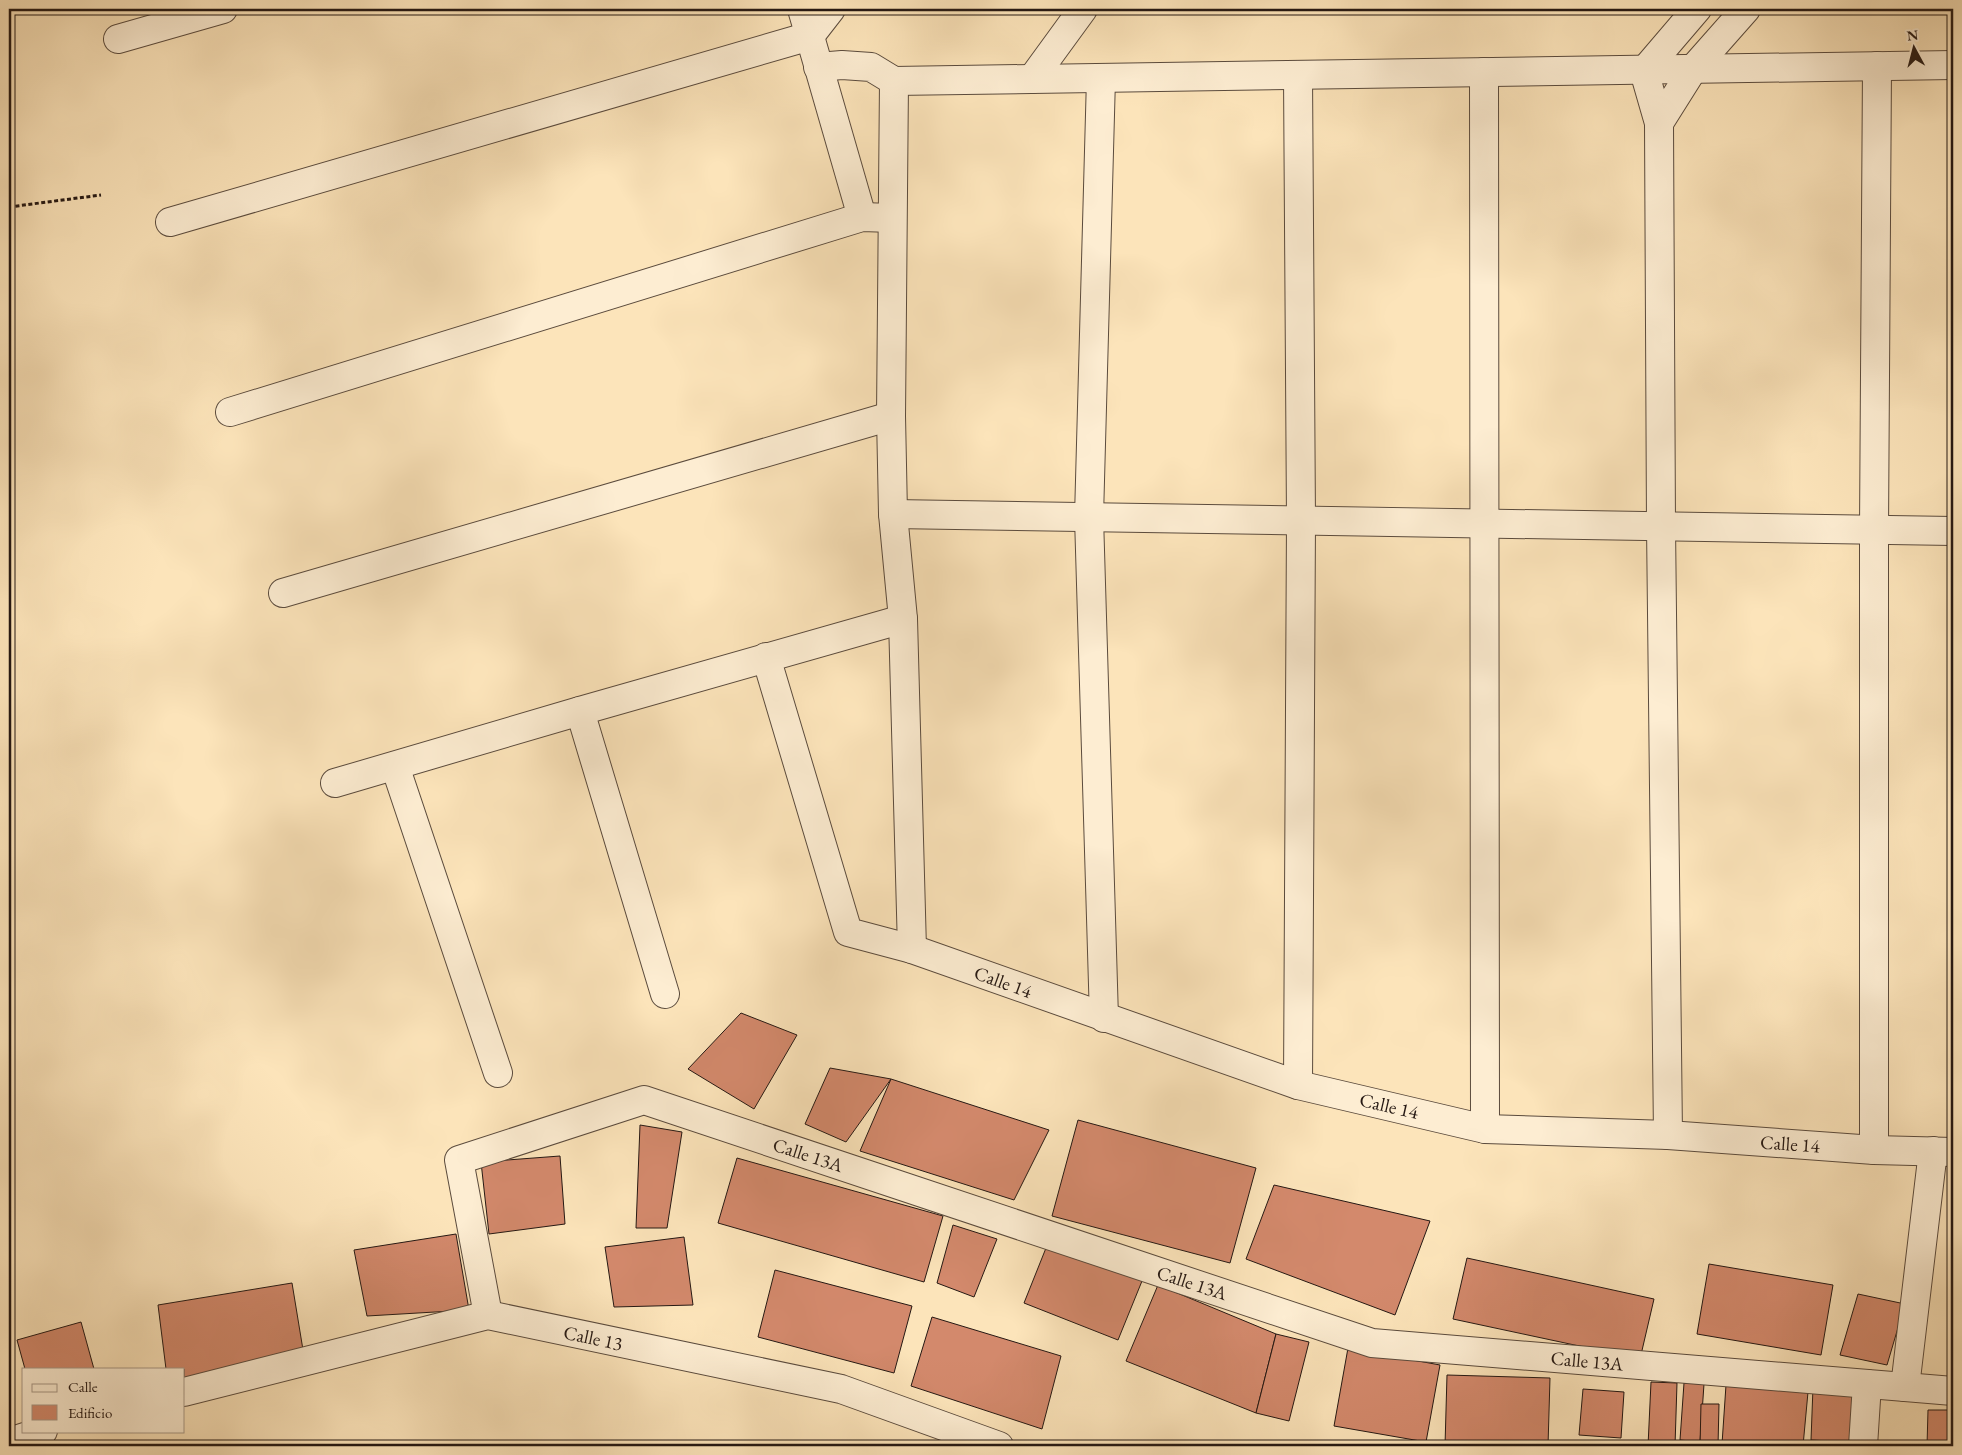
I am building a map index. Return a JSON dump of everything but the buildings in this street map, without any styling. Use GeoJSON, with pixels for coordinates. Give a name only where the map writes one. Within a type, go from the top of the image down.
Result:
{"type":"FeatureCollection","features":[{"type":"Feature","properties":{"kind":"street"},"geometry":{"type":"LineString","coordinates":[[118,39],[223,9]]}},
{"type":"Feature","properties":{"kind":"street"},"geometry":{"type":"LineString","coordinates":[[802,9],[862,217]]}},
{"type":"Feature","properties":{"kind":"street"},"geometry":{"type":"LineString","coordinates":[[170,222],[810,36],[831,9]]}},
{"type":"Feature","properties":{"kind":"street"},"geometry":{"type":"LineString","coordinates":[[1032,79],[1083,9]]}},
{"type":"Feature","properties":{"kind":"street"},"geometry":{"type":"LineString","coordinates":[[1644,71],[1697,9]]}},
{"type":"Feature","properties":{"kind":"street"},"geometry":{"type":"LineString","coordinates":[[1659,123],[1693,69],[1746,9]]}},
{"type":"Feature","properties":{"kind":"street"},"geometry":{"type":"LineString","coordinates":[[818,67],[842,65],[871,67],[894,81],[1953,65]]}},
{"type":"Feature","properties":{"kind":"street"},"geometry":{"type":"LineString","coordinates":[[1874,1150],[1874,530],[1877,66]]}},
{"type":"Feature","properties":{"kind":"street"},"geometry":{"type":"LineString","coordinates":[[1644,71],[1659,123],[1661,526],[1668,1135]]}},
{"type":"Feature","properties":{"kind":"street"},"geometry":{"type":"LineString","coordinates":[[1484,72],[1485,1129]]}},
{"type":"Feature","properties":{"kind":"street"},"geometry":{"type":"LineString","coordinates":[[1298,75],[1302,520],[1298,1084]]}},
{"type":"Feature","properties":{"kind":"street"},"geometry":{"type":"LineString","coordinates":[[1102,78],[1089,518],[1104,1018]]}},
{"type":"Feature","properties":{"kind":"street"},"geometry":{"type":"LineString","coordinates":[[894,81],[892,514],[903,619],[912,949]]}},
{"type":"Feature","properties":{"kind":"street"},"geometry":{"type":"LineString","coordinates":[[230,412],[862,217],[892,218]]}},
{"type":"Feature","properties":{"kind":"street"},"geometry":{"type":"LineString","coordinates":[[283,593],[891,416]]}},
{"type":"Feature","properties":{"kind":"street"},"geometry":{"type":"LineString","coordinates":[[892,514],[1953,531]]}},
{"type":"Feature","properties":{"kind":"street"},"geometry":{"type":"LineString","coordinates":[[335,783],[903,619]]}},
{"type":"Feature","properties":{"kind":"street","name":"Calle 14"},"geometry":{"type":"LineString","coordinates":[[766,657],[848,932],[912,949],[1104,1018],[1298,1084],[1485,1129],[1668,1135],[1874,1150],[1943,1152]]}},
{"type":"Feature","properties":{"kind":"street"},"geometry":{"type":"LineString","coordinates":[[580,711],[665,994]]}},
{"type":"Feature","properties":{"kind":"street"},"geometry":{"type":"LineString","coordinates":[[395,766],[498,1073]]}},
{"type":"Feature","properties":{"kind":"street","name":"Calle 13A"},"geometry":{"type":"LineString","coordinates":[[488,1315],[460,1160],[644,1100],[1372,1343],[1953,1391]]}},
{"type":"Feature","properties":{"kind":"street"},"geometry":{"type":"LineString","coordinates":[[1905,1387],[1943,1152]]}},
{"type":"Feature","properties":{"kind":"street","name":"Calle 13"},"geometry":{"type":"LineString","coordinates":[[185,1392],[488,1315],[841,1389],[999,1446]]}},
{"type":"Feature","properties":{"kind":"street"},"geometry":{"type":"LineString","coordinates":[[1863,1446],[1868,1384]]}},
{"type":"Feature","properties":{"kind":"street"},"geometry":{"type":"LineString","coordinates":[[9,1442],[40,1432]]}},
{"type":"Feature","properties":{"kind":"path"},"geometry":{"type":"LineString","coordinates":[[9,207],[101,195]]}}]}
